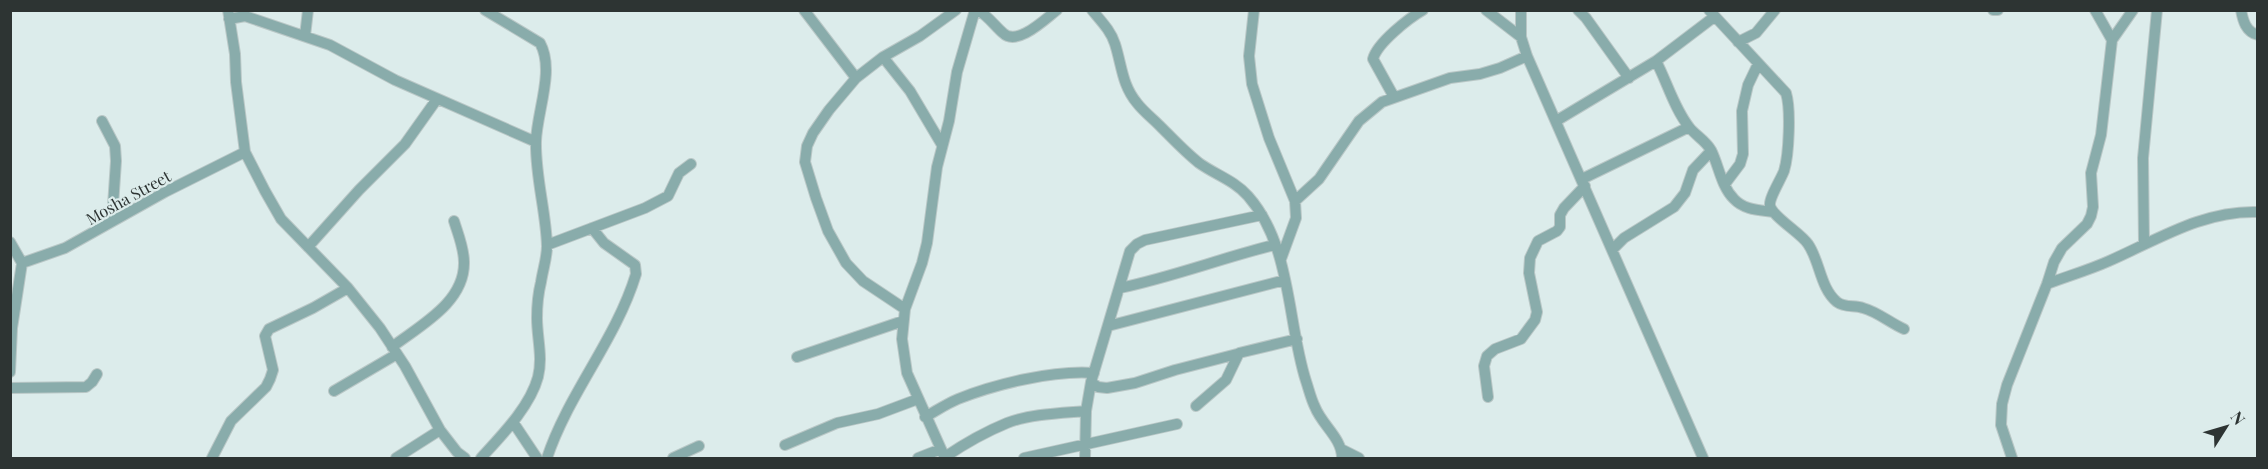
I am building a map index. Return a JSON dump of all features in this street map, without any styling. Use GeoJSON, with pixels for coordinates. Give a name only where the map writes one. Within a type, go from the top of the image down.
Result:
{"type":"FeatureCollection","features":[{"type":"Feature","properties":{"kind":"street"},"geometry":{"type":"LineString","coordinates":[[305,36],[308,10]]}},
{"type":"Feature","properties":{"kind":"street"},"geometry":{"type":"LineString","coordinates":[[481,459],[513,422],[538,379],[541,357],[537,301],[546,261],[547,245],[536,142],[546,80],[544,50],[540,43],[485,10]]}},
{"type":"Feature","properties":{"kind":"street"},"geometry":{"type":"LineString","coordinates":[[804,10],[856,78]]}},
{"type":"Feature","properties":{"kind":"street"},"geometry":{"type":"LineString","coordinates":[[905,309],[861,278],[846,263],[828,231],[805,162],[807,146],[829,110],[856,78],[956,10]]}},
{"type":"Feature","properties":{"kind":"street"},"geometry":{"type":"LineString","coordinates":[[944,455],[907,373],[902,339],[905,309],[927,243],[937,167],[957,72],[977,10],[987,15],[1004,34],[1012,37],[1027,33],[1057,10]]}},
{"type":"Feature","properties":{"kind":"street"},"geometry":{"type":"LineString","coordinates":[[1092,10],[1109,31],[1115,44],[1126,87],[1138,104],[1201,165],[1236,184],[1249,196],[1262,215],[1281,259],[1304,376],[1315,407],[1341,454],[1359,459]]}},
{"type":"Feature","properties":{"kind":"street"},"geometry":{"type":"LineString","coordinates":[[1254,10],[1249,56],[1252,84],[1269,138],[1295,201],[1296,218],[1281,259]]}},
{"type":"Feature","properties":{"kind":"street"},"geometry":{"type":"LineString","coordinates":[[1394,97],[1372,59],[1375,52],[1392,34],[1423,10]]}},
{"type":"Feature","properties":{"kind":"street"},"geometry":{"type":"LineString","coordinates":[[1486,10],[1521,37]]}},
{"type":"Feature","properties":{"kind":"street"},"geometry":{"type":"LineString","coordinates":[[1521,10],[1521,37],[1527,56],[1703,459]]}},
{"type":"Feature","properties":{"kind":"street"},"geometry":{"type":"LineString","coordinates":[[1578,10],[1629,78]]}},
{"type":"Feature","properties":{"kind":"street"},"geometry":{"type":"LineString","coordinates":[[1738,42],[1756,33],[1775,10]]}},
{"type":"Feature","properties":{"kind":"street"},"geometry":{"type":"LineString","coordinates":[[1993,10],[1998,10]]}},
{"type":"Feature","properties":{"kind":"street"},"geometry":{"type":"LineString","coordinates":[[2095,10],[2112,40]]}},
{"type":"Feature","properties":{"kind":"street"},"geometry":{"type":"LineString","coordinates":[[2012,459],[2001,425],[2002,404],[2007,385],[2054,262],[2062,248],[2087,224],[2091,216],[2093,191],[2091,173],[2101,135],[2112,40],[2133,10]]}},
{"type":"Feature","properties":{"kind":"street"},"geometry":{"type":"LineString","coordinates":[[2144,244],[2144,158],[2157,10]]}},
{"type":"Feature","properties":{"kind":"street"},"geometry":{"type":"LineString","coordinates":[[2241,10],[2246,27],[2253,34],[2258,35]]}},
{"type":"Feature","properties":{"kind":"street"},"geometry":{"type":"LineString","coordinates":[[1556,120],[1656,61],[1711,14],[1786,93],[1790,113],[1785,168],[1771,199],[1770,206],[1773,212],[1798,232],[1810,246],[1818,269],[1832,297],[1837,302],[1844,306],[1862,307],[1904,329]]}},
{"type":"Feature","properties":{"kind":"street"},"geometry":{"type":"LineString","coordinates":[[465,459],[440,430],[395,351],[348,288],[281,219],[245,152],[229,15],[245,16],[330,45],[395,80],[536,142]]}},
{"type":"Feature","properties":{"kind":"street"},"geometry":{"type":"LineString","coordinates":[[1750,56],[1756,33]]}},
{"type":"Feature","properties":{"kind":"street"},"geometry":{"type":"LineString","coordinates":[[1295,201],[1319,179],[1359,122],[1382,102],[1450,78],[1480,74],[1500,68],[1527,56]]}},
{"type":"Feature","properties":{"kind":"street"},"geometry":{"type":"LineString","coordinates":[[884,57],[910,91],[942,145]]}},
{"type":"Feature","properties":{"kind":"street"},"geometry":{"type":"LineString","coordinates":[[1656,61],[1668,82],[1679,111],[1689,127],[1711,151],[1733,198],[1752,209],[1773,212]]}},
{"type":"Feature","properties":{"kind":"street"},"geometry":{"type":"LineString","coordinates":[[1725,184],[1740,164],[1743,154],[1742,111],[1748,86],[1758,64]]}},
{"type":"Feature","properties":{"kind":"street"},"geometry":{"type":"LineString","coordinates":[[308,247],[359,190],[405,144],[437,99]]}},
{"type":"Feature","properties":{"kind":"street"},"geometry":{"type":"LineString","coordinates":[[102,121],[115,146],[112,221]]}},
{"type":"Feature","properties":{"kind":"street"},"geometry":{"type":"LineString","coordinates":[[1488,397],[1484,366],[1487,356],[1495,349],[1521,339],[1537,312],[1529,273],[1530,258],[1538,241],[1557,231],[1560,227],[1560,215],[1583,182],[1689,127]]}},
{"type":"Feature","properties":{"kind":"street"},"geometry":{"type":"LineString","coordinates":[[1613,249],[1624,238],[1674,207],[1686,193],[1693,170],[1711,151]]}},
{"type":"Feature","properties":{"kind":"street","name":"Mosha Street"},"geometry":{"type":"LineString","coordinates":[[22,262],[65,248],[245,152]]}},
{"type":"Feature","properties":{"kind":"street"},"geometry":{"type":"LineString","coordinates":[[547,245],[645,208],[668,196],[679,173],[691,164]]}},
{"type":"Feature","properties":{"kind":"street"},"geometry":{"type":"LineString","coordinates":[[2047,284],[2108,262],[2196,221],[2220,214],[2258,212]]}},
{"type":"Feature","properties":{"kind":"street"},"geometry":{"type":"LineString","coordinates":[[1085,459],[1086,411],[1093,377],[1130,251],[1145,240],[1262,215]]}},
{"type":"Feature","properties":{"kind":"street"},"geometry":{"type":"LineString","coordinates":[[334,391],[395,351],[449,301],[462,283],[463,249],[454,221]]}},
{"type":"Feature","properties":{"kind":"street"},"geometry":{"type":"LineString","coordinates":[[547,459],[561,423],[602,352],[636,274],[635,265],[604,243],[591,228]]}},
{"type":"Feature","properties":{"kind":"street"},"geometry":{"type":"LineString","coordinates":[[10,242],[22,262],[12,328],[10,372]]}},
{"type":"Feature","properties":{"kind":"street"},"geometry":{"type":"LineString","coordinates":[[1120,288],[1155,280],[1274,244]]}},
{"type":"Feature","properties":{"kind":"street"},"geometry":{"type":"LineString","coordinates":[[1108,326],[1285,280]]}},
{"type":"Feature","properties":{"kind":"street"},"geometry":{"type":"LineString","coordinates":[[212,459],[228,425],[266,387],[270,379],[273,370],[265,336],[269,328],[313,308],[348,288]]}},
{"type":"Feature","properties":{"kind":"street"},"geometry":{"type":"LineString","coordinates":[[797,357],[903,321]]}},
{"type":"Feature","properties":{"kind":"street"},"geometry":{"type":"LineString","coordinates":[[1093,377],[1098,387],[1107,388],[1135,383],[1245,350],[1297,339]]}},
{"type":"Feature","properties":{"kind":"street"},"geometry":{"type":"LineString","coordinates":[[1196,406],[1226,380],[1232,371],[1237,354]]}},
{"type":"Feature","properties":{"kind":"street"},"geometry":{"type":"LineString","coordinates":[[925,417],[956,400],[992,388],[1068,372],[1093,377]]}},
{"type":"Feature","properties":{"kind":"street"},"geometry":{"type":"LineString","coordinates":[[10,388],[86,387],[97,374]]}},
{"type":"Feature","properties":{"kind":"street"},"geometry":{"type":"LineString","coordinates":[[784,444],[837,423],[878,414],[918,399]]}},
{"type":"Feature","properties":{"kind":"street"},"geometry":{"type":"LineString","coordinates":[[918,459],[944,455],[1008,422],[1086,411]]}},
{"type":"Feature","properties":{"kind":"street"},"geometry":{"type":"LineString","coordinates":[[513,422],[537,459]]}},
{"type":"Feature","properties":{"kind":"street"},"geometry":{"type":"LineString","coordinates":[[1024,459],[1177,424]]}},
{"type":"Feature","properties":{"kind":"street"},"geometry":{"type":"LineString","coordinates":[[396,459],[440,430]]}},
{"type":"Feature","properties":{"kind":"street"},"geometry":{"type":"LineString","coordinates":[[672,459],[699,446]]}}]}
